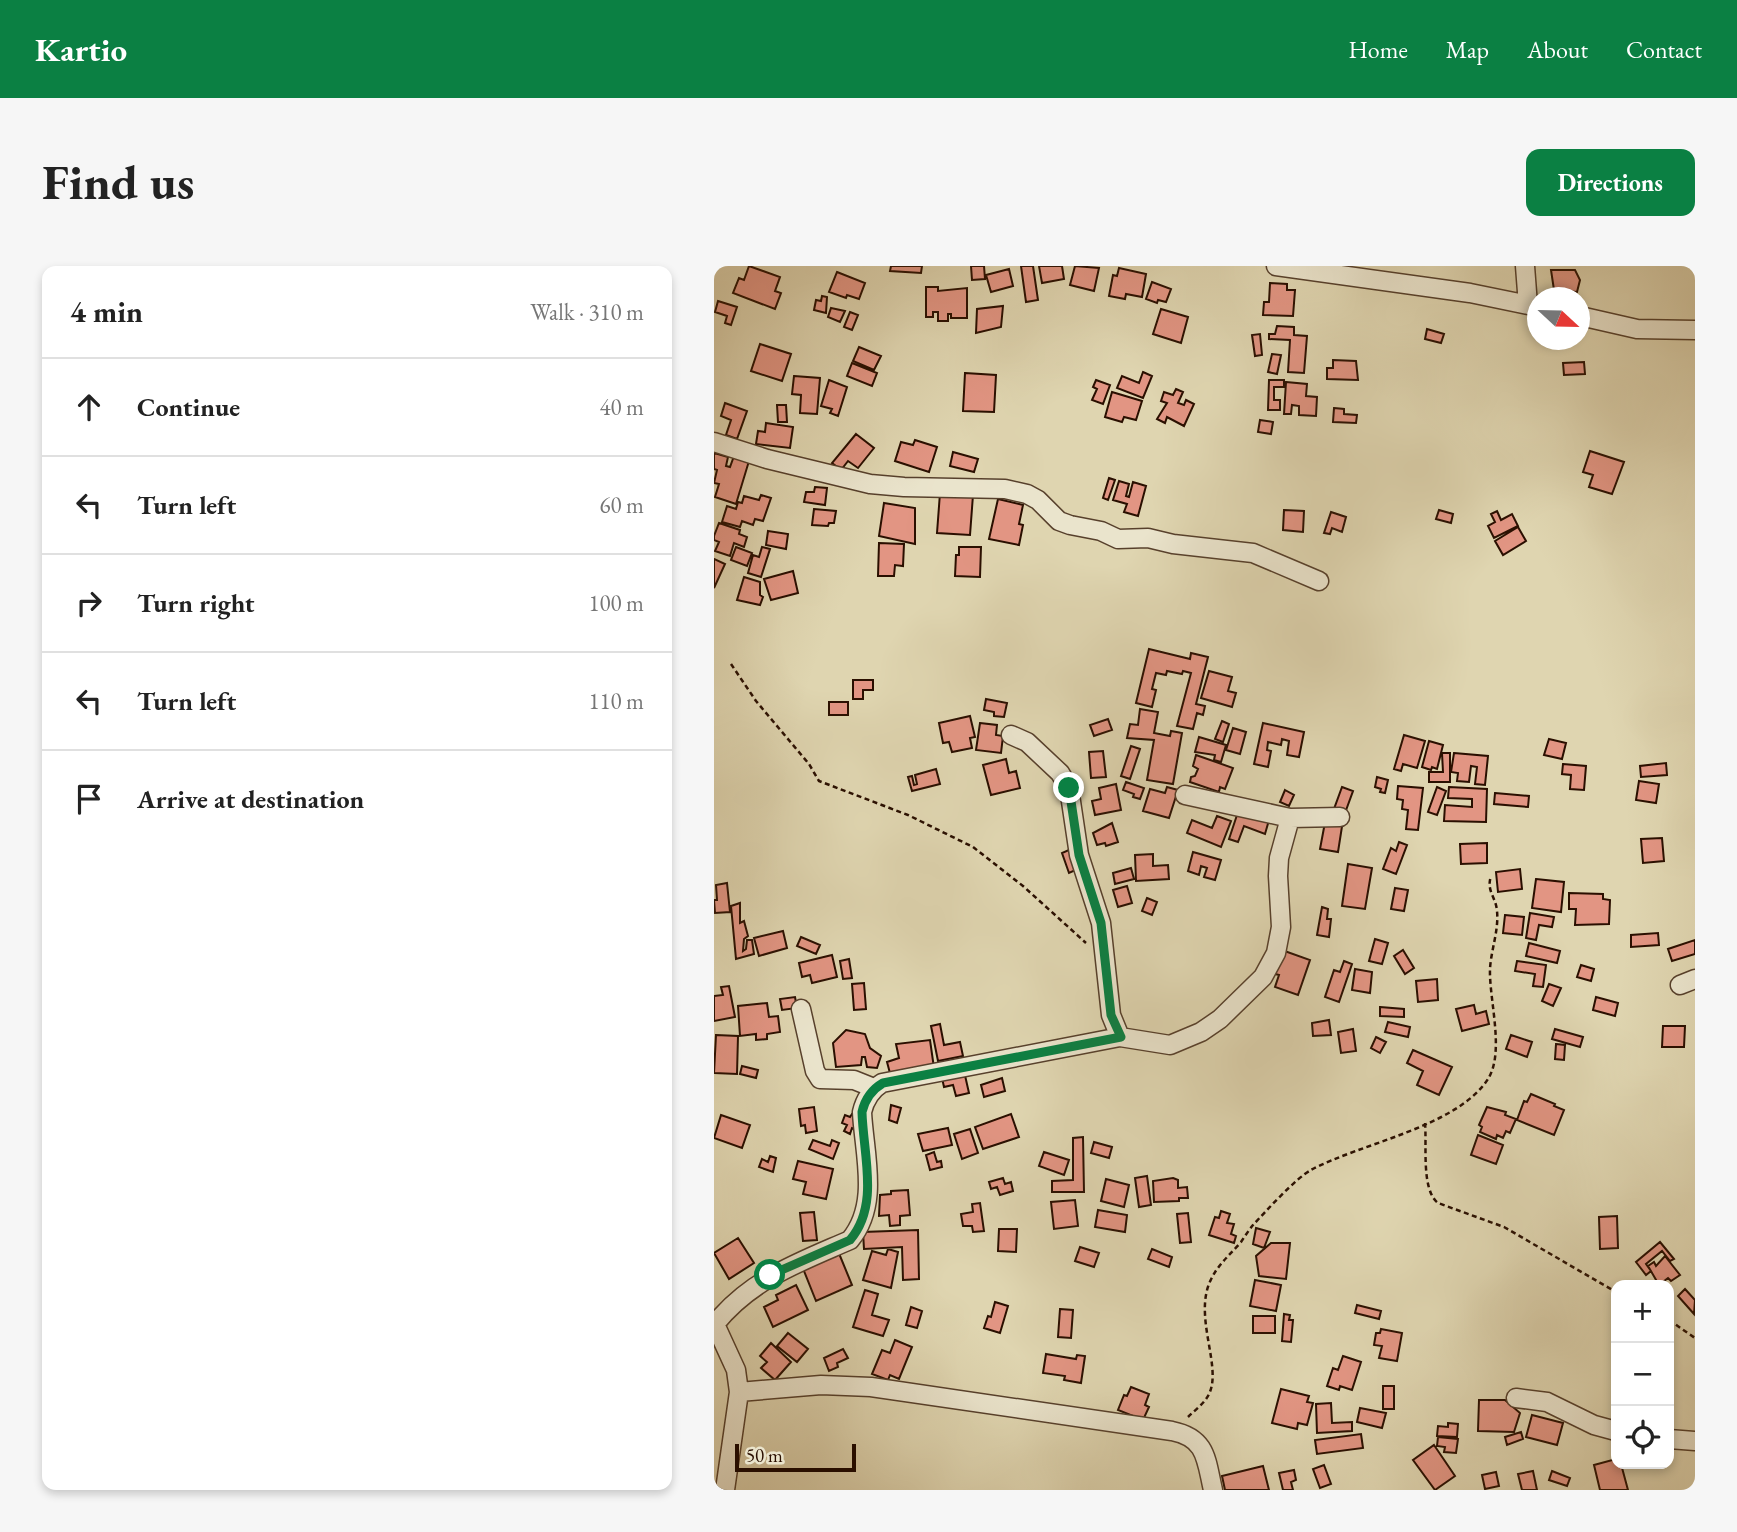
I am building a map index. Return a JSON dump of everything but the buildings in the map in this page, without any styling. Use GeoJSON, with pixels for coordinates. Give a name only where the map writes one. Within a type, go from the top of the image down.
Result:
{"type":"FeatureCollection","features":[{"type":"Feature","properties":{"kind":"street"},"geometry":{"type":"LineString","coordinates":[[1276,266],[1366,272],[1527,305]]}},
{"type":"Feature","properties":{"kind":"street"},"geometry":{"type":"LineString","coordinates":[[1525,266],[1529,287]]}},
{"type":"Feature","properties":{"kind":"street"},"geometry":{"type":"LineString","coordinates":[[1590,318],[1637,329],[1695,330]]}},
{"type":"Feature","properties":{"kind":"street"},"geometry":{"type":"LineString","coordinates":[[714,442],[767,459],[870,484],[1005,489],[1027,494],[1038,500],[1059,521],[1070,525],[1101,531],[1118,539],[1148,538],[1173,544],[1253,552],[1319,581]]}},
{"type":"Feature","properties":{"kind":"street"},"geometry":{"type":"LineString","coordinates":[[1011,735],[1027,741],[1060,773],[1069,788],[1079,855],[1101,923],[1111,1015],[1121,1037]]}},
{"type":"Feature","properties":{"kind":"street"},"geometry":{"type":"LineString","coordinates":[[1185,795],[1290,818],[1340,817]]}},
{"type":"Feature","properties":{"kind":"street"},"geometry":{"type":"LineString","coordinates":[[725,1490],[740,1392],[736,1370],[715,1323],[729,1306],[770,1275],[850,1240],[859,1230],[864,1217],[867,1185],[862,1112],[874,1088],[883,1083],[1121,1037],[1170,1045],[1200,1032],[1220,1019],[1263,977],[1276,953],[1282,927],[1279,858],[1290,818]]}},
{"type":"Feature","properties":{"kind":"street"},"geometry":{"type":"LineString","coordinates":[[801,1009],[815,1071],[820,1079],[853,1080],[874,1088]]}},
{"type":"Feature","properties":{"kind":"street"},"geometry":{"type":"LineString","coordinates":[[740,1392],[821,1385],[871,1387],[1172,1431],[1190,1436],[1201,1445],[1213,1490]]}},
{"type":"Feature","properties":{"kind":"street"},"geometry":{"type":"LineString","coordinates":[[1516,1398],[1547,1402],[1594,1425],[1611,1430]]}},
{"type":"Feature","properties":{"kind":"street"},"geometry":{"type":"LineString","coordinates":[[1674,1439],[1695,1441]]}},
{"type":"Feature","properties":{"kind":"path"},"geometry":{"type":"LineString","coordinates":[[732,664],[755,701],[809,764],[819,780],[908,815],[973,847],[1023,886],[1106,963]]}},
{"type":"Feature","properties":{"kind":"path"},"geometry":{"type":"LineString","coordinates":[[1172,1431],[1209,1395],[1212,1382],[1205,1328],[1208,1285],[1217,1267],[1253,1225],[1309,1171],[1450,1113],[1488,1079],[1495,1063],[1490,970],[1497,909],[1489,888],[1491,876]]}},
{"type":"Feature","properties":{"kind":"path"},"geometry":{"type":"LineString","coordinates":[[1425,1123],[1427,1187],[1433,1199],[1504,1227],[1611,1289]]}},
{"type":"Feature","properties":{"kind":"path"},"geometry":{"type":"LineString","coordinates":[[1674,1323],[1695,1338]]}},
{"type":"Feature","properties":{"kind":"route"},"geometry":{"type":"LineString","coordinates":[[770,1275],[850,1240],[859,1230],[867,1201],[868,1166],[862,1112],[874,1088],[883,1083],[946,1069],[1121,1037],[1111,1015],[1101,923],[1079,855],[1069,788]]}}]}
